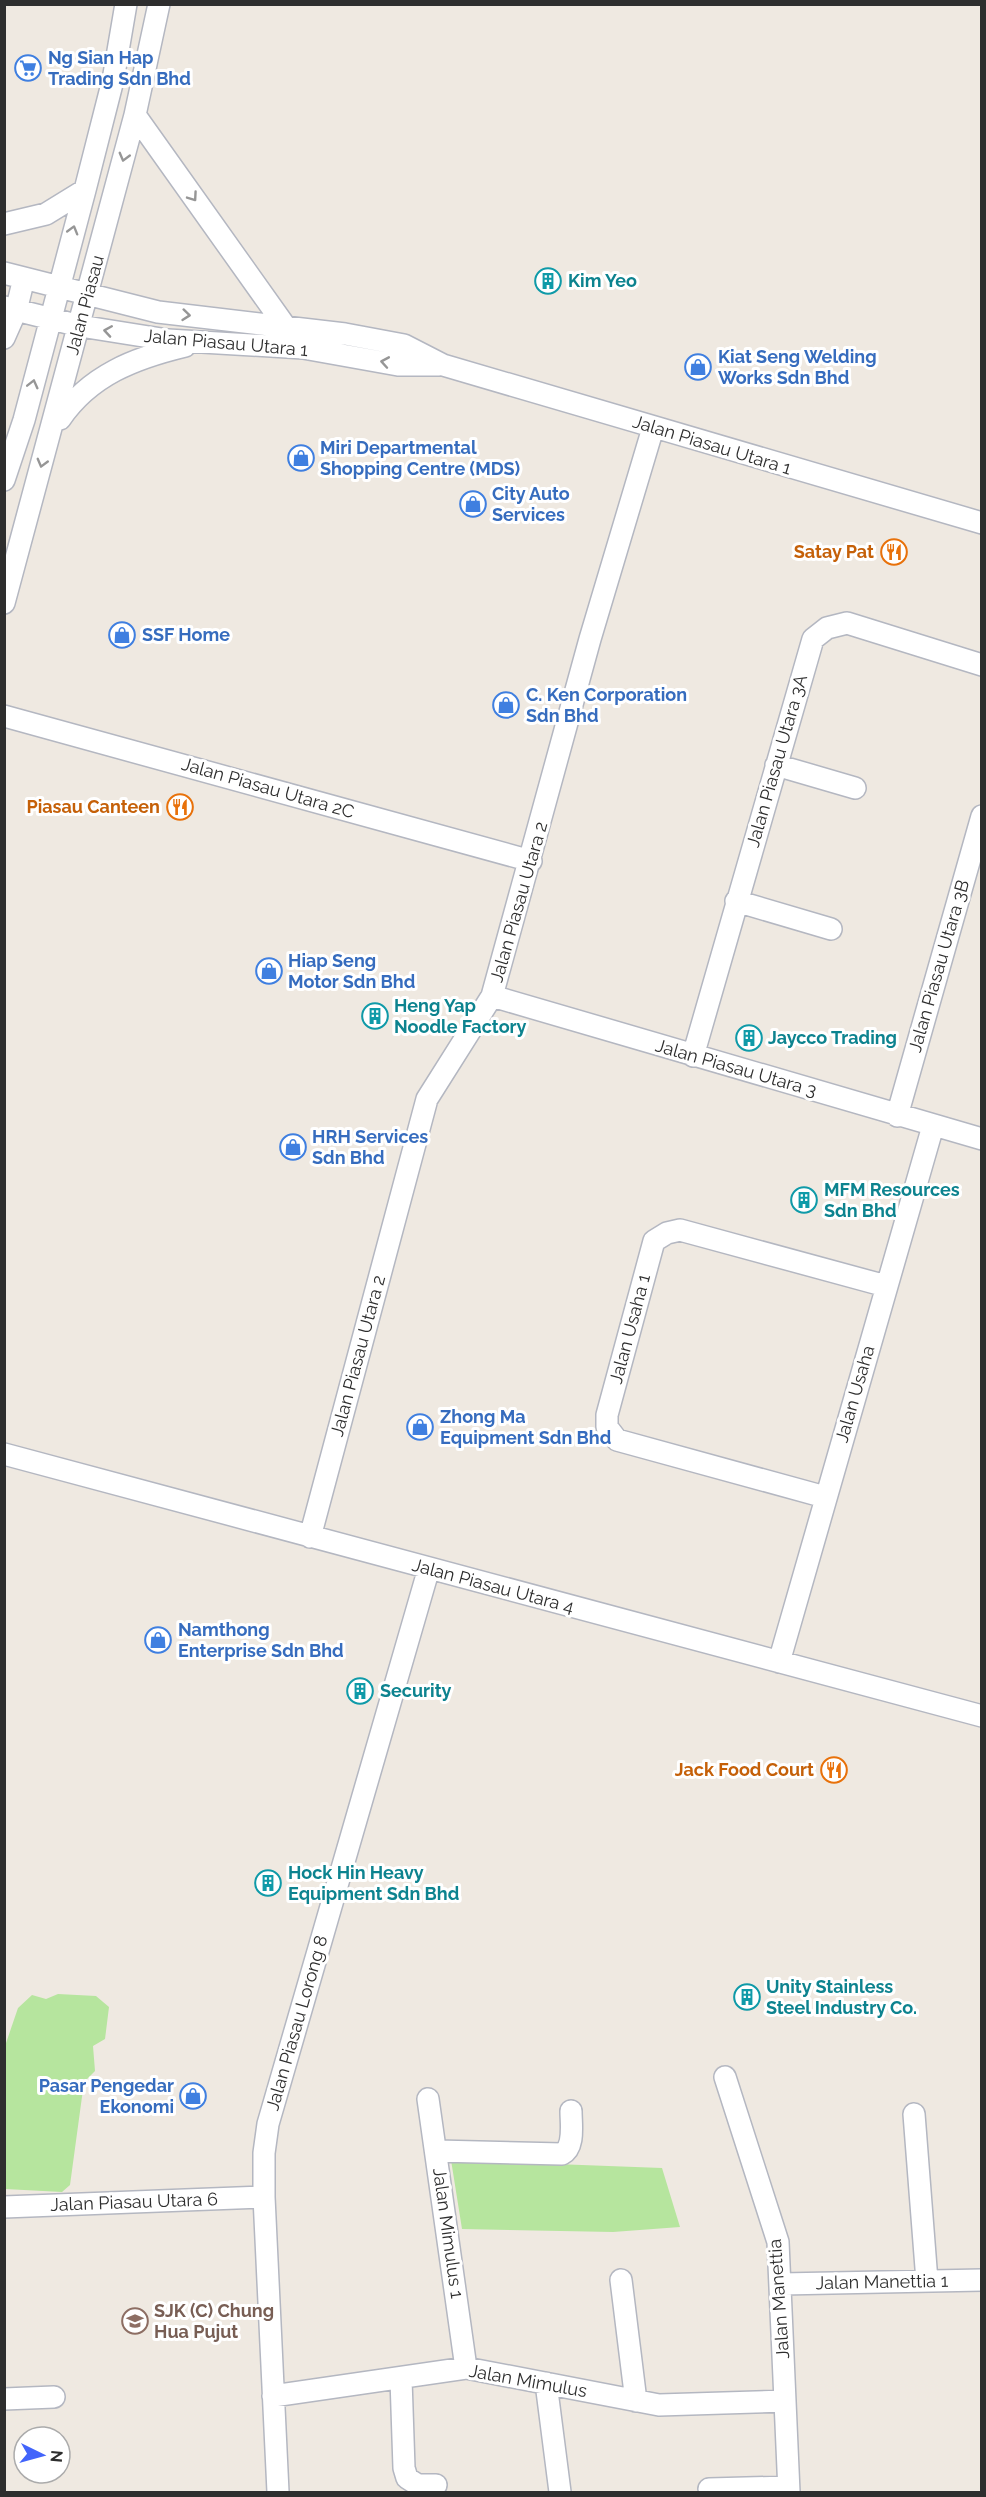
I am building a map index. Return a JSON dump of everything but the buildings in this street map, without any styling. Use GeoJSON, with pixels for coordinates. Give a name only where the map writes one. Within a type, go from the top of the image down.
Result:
{"type":"FeatureCollection","features":[{"type":"Feature","properties":{"kind":"street","name":"Jalan Piasau"},"geometry":{"type":"LineString","coordinates":[[4,480],[24,420],[57,286],[85,190],[113,80],[126,4]]}},
{"type":"Feature","properties":{"kind":"street","name":"Jalan Piasau"},"geometry":{"type":"LineString","coordinates":[[4,603],[135,115],[159,4]]}},
{"type":"Feature","properties":{"kind":"street"},"geometry":{"type":"LineString","coordinates":[[135,115],[285,326]]}},
{"type":"Feature","properties":{"kind":"street"},"geometry":{"type":"LineString","coordinates":[[4,224],[46,214],[85,190]]}},
{"type":"Feature","properties":{"kind":"street"},"geometry":{"type":"LineString","coordinates":[[4,338],[14,275]]}},
{"type":"Feature","properties":{"kind":"street","name":"Jalan Piasau Utara 1"},"geometry":{"type":"LineString","coordinates":[[14,275],[88,296],[158,312],[285,326],[404,345],[443,364],[653,428],[981,523]]}},
{"type":"Feature","properties":{"kind":"street","name":"Jalan Piasau Utara 1"},"geometry":{"type":"LineString","coordinates":[[10,309],[80,326],[168,339],[303,348],[398,364],[443,364]]}},
{"type":"Feature","properties":{"kind":"street"},"geometry":{"type":"LineString","coordinates":[[50,434],[74,398],[94,381],[154,354],[203,341]]}},
{"type":"Feature","properties":{"kind":"street","name":"Jalan Piasau Utara 2"},"geometry":{"type":"LineString","coordinates":[[310,1537],[427,1099],[492,996],[531,861],[590,639],[653,428]]}},
{"type":"Feature","properties":{"kind":"street","name":"Jalan Piasau Utara 3A"},"geometry":{"type":"LineString","coordinates":[[693,1056],[813,639],[827,628],[847,623],[981,664]]}},
{"type":"Feature","properties":{"kind":"street","name":"Jalan Piasau Utara 2C"},"geometry":{"type":"LineString","coordinates":[[11,719],[531,861]]}},
{"type":"Feature","properties":{"kind":"street"},"geometry":{"type":"LineString","coordinates":[[776,765],[855,788]]}},
{"type":"Feature","properties":{"kind":"street","name":"Jalan Piasau Utara 3B"},"geometry":{"type":"LineString","coordinates":[[897,1116],[981,816]]}},
{"type":"Feature","properties":{"kind":"street"},"geometry":{"type":"LineString","coordinates":[[736,901],[831,929]]}},
{"type":"Feature","properties":{"kind":"street","name":"Jalan Piasau Utara 3"},"geometry":{"type":"LineString","coordinates":[[492,996],[981,1139]]}},
{"type":"Feature","properties":{"kind":"street","name":"Jalan Usaha"},"geometry":{"type":"LineString","coordinates":[[779,1662],[933,1126]]}},
{"type":"Feature","properties":{"kind":"street","name":"Jalan Usaha 1"},"geometry":{"type":"LineString","coordinates":[[825,1497],[617,1440],[607,1427],[607,1415],[654,1241],[667,1233],[680,1230],[886,1286]]}},
{"type":"Feature","properties":{"kind":"street","name":"Jalan Piasau Utara 4"},"geometry":{"type":"LineString","coordinates":[[4,1454],[981,1716]]}},
{"type":"Feature","properties":{"kind":"street","name":"Jalan Piasau Lorong 8"},"geometry":{"type":"LineString","coordinates":[[278,2493],[264,2197],[264,2153],[268,2124],[429,1568]]}},
{"type":"Feature","properties":{"kind":"street","name":"Jalan Manettia"},"geometry":{"type":"LineString","coordinates":[[725,2076],[778,2242],[782,2284],[784,2401],[789,2490]]}},
{"type":"Feature","properties":{"kind":"street","name":"Jalan Mimulus 1"},"geometry":{"type":"LineString","coordinates":[[428,2099],[466,2368]]}},
{"type":"Feature","properties":{"kind":"street"},"geometry":{"type":"LineString","coordinates":[[437,2151],[562,2154],[568,2151],[570,2145],[571,2111]]}},
{"type":"Feature","properties":{"kind":"street"},"geometry":{"type":"LineString","coordinates":[[914,2114],[927,2281]]}},
{"type":"Feature","properties":{"kind":"street","name":"Jalan Piasau Utara 6"},"geometry":{"type":"LineString","coordinates":[[4,2207],[264,2197]]}},
{"type":"Feature","properties":{"kind":"street"},"geometry":{"type":"LineString","coordinates":[[621,2280],[636,2401]]}},
{"type":"Feature","properties":{"kind":"street","name":"Jalan Manettia 1"},"geometry":{"type":"LineString","coordinates":[[782,2284],[981,2280]]}},
{"type":"Feature","properties":{"kind":"street","name":"Jalan Mimulus"},"geometry":{"type":"LineString","coordinates":[[273,2396],[466,2368],[659,2405],[784,2401]]}},
{"type":"Feature","properties":{"kind":"street"},"geometry":{"type":"LineString","coordinates":[[401,2379],[404,2468],[407,2478],[418,2485],[436,2485]]}},
{"type":"Feature","properties":{"kind":"street"},"geometry":{"type":"LineString","coordinates":[[546,2383],[560,2493]]}},
{"type":"Feature","properties":{"kind":"street"},"geometry":{"type":"LineString","coordinates":[[4,2399],[54,2397]]}},
{"type":"Feature","properties":{"kind":"street"},"geometry":{"type":"LineString","coordinates":[[709,2489],[789,2490]]}},
{"type":"Feature","properties":{"kind":"green space"},"geometry":{"type":"Polygon","coordinates":[[[58,1994],[96,1996],[109,2007],[105,2039],[93,2046],[95,2071],[84,2082],[70,2185],[62,2192],[5,2189],[5,2046],[18,2008],[32,1995],[46,1999],[58,1994]]]}},
{"type":"Feature","properties":{"kind":"green space"},"geometry":{"type":"Polygon","coordinates":[[[451,2160],[662,2168],[680,2227],[613,2232],[462,2229],[451,2160]]]}},
{"type":"Feature","properties":{"kind":"place","name":"Ng Sian Hap Trading Sdn Bhd"},"geometry":{"type":"Point","coordinates":[28,68]}},
{"type":"Feature","properties":{"kind":"place","name":"Kim Yeo"},"geometry":{"type":"Point","coordinates":[548,281]}},
{"type":"Feature","properties":{"kind":"place","name":"Kiat Seng Welding Works Sdn Bhd"},"geometry":{"type":"Point","coordinates":[698,367]}},
{"type":"Feature","properties":{"kind":"place","name":"Miri Departmental Shopping Centre (MDS)"},"geometry":{"type":"Point","coordinates":[301,458]}},
{"type":"Feature","properties":{"kind":"place","name":"City Auto Services"},"geometry":{"type":"Point","coordinates":[473,504]}},
{"type":"Feature","properties":{"kind":"place","name":"Satay Pat"},"geometry":{"type":"Point","coordinates":[894,552]}},
{"type":"Feature","properties":{"kind":"place","name":"SSF Home"},"geometry":{"type":"Point","coordinates":[122,635]}},
{"type":"Feature","properties":{"kind":"place","name":"C. Ken Corporation Sdn Bhd"},"geometry":{"type":"Point","coordinates":[506,705]}},
{"type":"Feature","properties":{"kind":"place","name":"Piasau Canteen"},"geometry":{"type":"Point","coordinates":[180,807]}},
{"type":"Feature","properties":{"kind":"place","name":"Hiap Seng Motor Sdn Bhd"},"geometry":{"type":"Point","coordinates":[269,971]}},
{"type":"Feature","properties":{"kind":"place","name":"Heng Yap Noodle Factory"},"geometry":{"type":"Point","coordinates":[375,1016]}},
{"type":"Feature","properties":{"kind":"place","name":"Jaycco Trading"},"geometry":{"type":"Point","coordinates":[749,1038]}},
{"type":"Feature","properties":{"kind":"place","name":"HRH Services Sdn Bhd"},"geometry":{"type":"Point","coordinates":[293,1147]}},
{"type":"Feature","properties":{"kind":"place","name":"MFM Resources Sdn Bhd"},"geometry":{"type":"Point","coordinates":[804,1200]}},
{"type":"Feature","properties":{"kind":"place","name":"Zhong Ma Equipment Sdn Bhd"},"geometry":{"type":"Point","coordinates":[420,1427]}},
{"type":"Feature","properties":{"kind":"place","name":"Namthong Enterprise Sdn Bhd"},"geometry":{"type":"Point","coordinates":[158,1640]}},
{"type":"Feature","properties":{"kind":"place","name":"Security"},"geometry":{"type":"Point","coordinates":[360,1691]}},
{"type":"Feature","properties":{"kind":"place","name":"Jack Food Court"},"geometry":{"type":"Point","coordinates":[834,1770]}},
{"type":"Feature","properties":{"kind":"place","name":"Hock Hin Heavy Equipment Sdn Bhd"},"geometry":{"type":"Point","coordinates":[268,1883]}},
{"type":"Feature","properties":{"kind":"place","name":"Unity Stainless Steel Industry Co."},"geometry":{"type":"Point","coordinates":[747,1997]}},
{"type":"Feature","properties":{"kind":"place","name":"Pasar Pengedar Ekonomi"},"geometry":{"type":"Point","coordinates":[193,2096]}},
{"type":"Feature","properties":{"kind":"place","name":"SJK (C) Chung Hua Pujut"},"geometry":{"type":"Point","coordinates":[135,2321]}}]}
